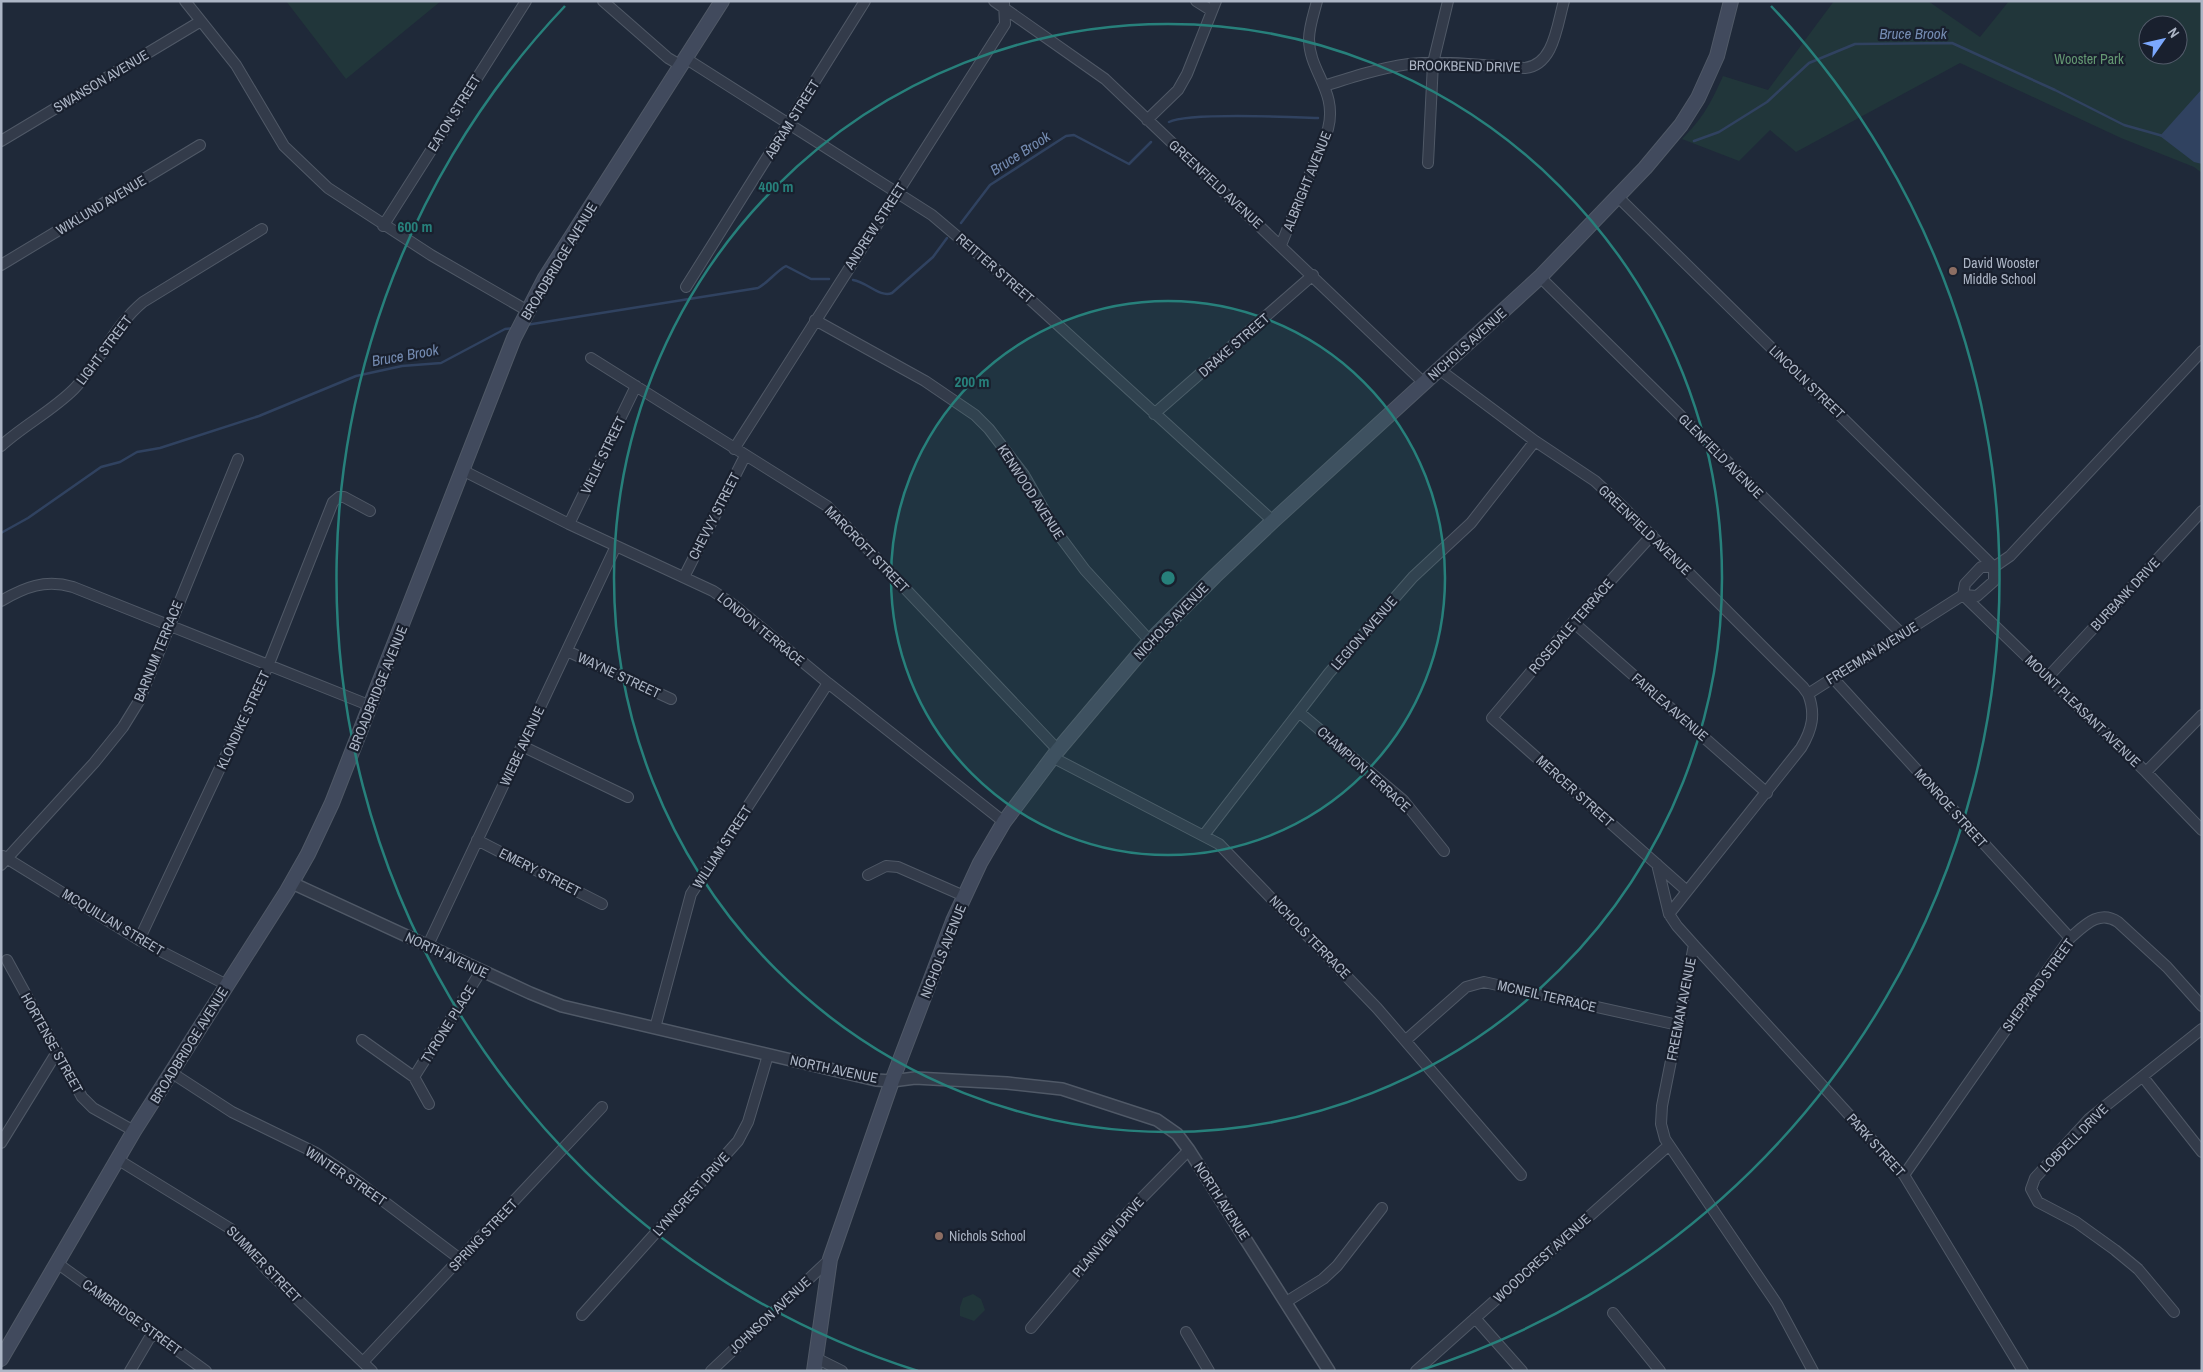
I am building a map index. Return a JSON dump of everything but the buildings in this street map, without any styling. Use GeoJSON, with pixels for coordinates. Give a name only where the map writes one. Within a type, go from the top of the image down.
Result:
{"type":"FeatureCollection","features":[{"type":"Feature","properties":{"kind":"main road","name":"BROADBRIDGE AVENUE"},"geometry":{"type":"LineString","coordinates":[[1,1359],[117,1159],[292,883],[332,803],[514,338],[545,278],[722,1]]}},
{"type":"Feature","properties":{"kind":"main road","name":"NICHOLS AVENUE"},"geometry":{"type":"LineString","coordinates":[[815,1364],[830,1259],[892,1081],[953,921],[980,863],[1004,822],[1055,753],[1150,641],[1214,576],[1540,277],[1618,198],[1681,125],[1698,98],[1717,56],[1731,1]]}},
{"type":"Feature","properties":{"kind":"street"},"geometry":{"type":"LineString","coordinates":[[185,1],[236,65],[284,146],[328,188],[383,226],[526,315]]}},
{"type":"Feature","properties":{"kind":"street","name":"EATON STREET"},"geometry":{"type":"LineString","coordinates":[[383,226],[526,1]]}},
{"type":"Feature","properties":{"kind":"street","name":"REITTER STREET"},"geometry":{"type":"LineString","coordinates":[[604,1],[668,58],[683,62],[790,124],[932,215],[961,238],[1273,521]]}},
{"type":"Feature","properties":{"kind":"street","name":"ABRAM STREET"},"geometry":{"type":"LineString","coordinates":[[686,287],[866,1]]}},
{"type":"Feature","properties":{"kind":"street","name":"GREENFIELD AVENUE"},"geometry":{"type":"LineString","coordinates":[[994,1],[1004,5],[1105,79],[1313,275],[1424,383]]}},
{"type":"Feature","properties":{"kind":"street"},"geometry":{"type":"LineString","coordinates":[[1147,120],[1178,90],[1214,6],[1196,1]]}},
{"type":"Feature","properties":{"kind":"street","name":"ALBRIGHT AVENUE"},"geometry":{"type":"LineString","coordinates":[[1281,245],[1328,129],[1331,108],[1309,40],[1317,1]]}},
{"type":"Feature","properties":{"kind":"street"},"geometry":{"type":"LineString","coordinates":[[1428,163],[1433,63],[1448,1]]}},
{"type":"Feature","properties":{"kind":"street","name":"BROOKBEND DRIVE"},"geometry":{"type":"LineString","coordinates":[[1324,86],[1380,69],[1411,64],[1433,63],[1525,68],[1535,66],[1547,56],[1564,1]]}},
{"type":"Feature","properties":{"kind":"street","name":"ANDREW STREET"},"geometry":{"type":"LineString","coordinates":[[734,449],[1005,24],[1004,5]]}},
{"type":"Feature","properties":{"kind":"street","name":"SWANSON AVENUE"},"geometry":{"type":"LineString","coordinates":[[1,141],[201,21]]}},
{"type":"Feature","properties":{"kind":"street","name":"WIKLUND AVENUE"},"geometry":{"type":"LineString","coordinates":[[1,265],[200,145]]}},
{"type":"Feature","properties":{"kind":"street","name":"LINCOLN STREET"},"geometry":{"type":"LineString","coordinates":[[1618,198],[1994,567]]}},
{"type":"Feature","properties":{"kind":"street","name":"LIGHT STREET"},"geometry":{"type":"LineString","coordinates":[[1,446],[74,389],[88,373],[128,315],[143,302],[262,229]]}},
{"type":"Feature","properties":{"kind":"street","name":"DRAKE STREET"},"geometry":{"type":"LineString","coordinates":[[1154,414],[1313,275]]}},
{"type":"Feature","properties":{"kind":"street","name":"GLENFIELD AVENUE"},"geometry":{"type":"LineString","coordinates":[[1540,277],[1902,634]]}},
{"type":"Feature","properties":{"kind":"street","name":"KENWOOD AVENUE"},"geometry":{"type":"LineString","coordinates":[[815,320],[925,381],[975,415],[989,429],[1024,475],[1056,531],[1085,570],[1150,641]]}},
{"type":"Feature","properties":{"kind":"street","name":"FREEMAN AVENUE"},"geometry":{"type":"LineString","coordinates":[[1963,595],[1965,584],[1981,567],[1994,567],[2010,556],[2202,351]]}},
{"type":"Feature","properties":{"kind":"street","name":"MARCROFT STREET"},"geometry":{"type":"LineString","coordinates":[[591,358],[827,506],[1055,753]]}},
{"type":"Feature","properties":{"kind":"street","name":"GREENFIELD AVENUE"},"geometry":{"type":"LineString","coordinates":[[1440,370],[1535,441],[1594,481],[1652,535],[1808,694]]}},
{"type":"Feature","properties":{"kind":"street","name":"VIELIE STREET"},"geometry":{"type":"LineString","coordinates":[[569,524],[636,386]]}},
{"type":"Feature","properties":{"kind":"street","name":"LEGION AVENUE"},"geometry":{"type":"LineString","coordinates":[[1204,835],[1329,673],[1413,577],[1471,524],[1535,441]]}},
{"type":"Feature","properties":{"kind":"street","name":"CHEVVY STREET"},"geometry":{"type":"LineString","coordinates":[[684,577],[745,456]]}},
{"type":"Feature","properties":{"kind":"street","name":"BARNUM TERRACE"},"geometry":{"type":"LineString","coordinates":[[3,859],[94,763],[124,727],[139,701],[238,459]]}},
{"type":"Feature","properties":{"kind":"street","name":"LONDON TERRACE"},"geometry":{"type":"LineString","coordinates":[[462,470],[569,524],[713,591],[735,606],[828,684],[1004,822]]}},
{"type":"Feature","properties":{"kind":"street","name":"KLONDIKE STREET"},"geometry":{"type":"LineString","coordinates":[[138,940],[268,666],[333,502],[339,497],[344,497],[370,511]]}},
{"type":"Feature","properties":{"kind":"street","name":"BURBANK DRIVE"},"geometry":{"type":"LineString","coordinates":[[2048,677],[2202,511]]}},
{"type":"Feature","properties":{"kind":"street","name":"ROSEDALE TERRACE"},"geometry":{"type":"LineString","coordinates":[[1492,718],[1573,622],[1652,535]]}},
{"type":"Feature","properties":{"kind":"street","name":"WIEBE AVENUE"},"geometry":{"type":"LineString","coordinates":[[428,945],[616,546]]}},
{"type":"Feature","properties":{"kind":"street","name":"FREEMAN AVENUE"},"geometry":{"type":"LineString","coordinates":[[1808,694],[1963,595],[1977,596],[1994,581],[1994,567]]}},
{"type":"Feature","properties":{"kind":"street"},"geometry":{"type":"LineString","coordinates":[[1,601],[34,585],[55,583],[72,586],[371,706]]}},
{"type":"Feature","properties":{"kind":"street","name":"MOUNT PLEASANT AVENUE"},"geometry":{"type":"LineString","coordinates":[[1963,595],[2146,772],[2202,830]]}},
{"type":"Feature","properties":{"kind":"street","name":"FAIRLEA AVENUE"},"geometry":{"type":"LineString","coordinates":[[1573,622],[1767,793]]}},
{"type":"Feature","properties":{"kind":"street","name":"WAYNE STREET"},"geometry":{"type":"LineString","coordinates":[[567,651],[671,699]]}},
{"type":"Feature","properties":{"kind":"street","name":"MONROE STREET"},"geometry":{"type":"LineString","coordinates":[[1832,678],[2070,938]]}},
{"type":"Feature","properties":{"kind":"street","name":"WILLIAM STREET"},"geometry":{"type":"LineString","coordinates":[[655,1028],[691,894],[828,684]]}},
{"type":"Feature","properties":{"kind":"street"},"geometry":{"type":"LineString","coordinates":[[1669,914],[1767,793],[1808,738],[1813,720],[1808,694]]}},
{"type":"Feature","properties":{"kind":"street","name":"CHAMPION TERRACE"},"geometry":{"type":"LineString","coordinates":[[1300,713],[1403,800],[1444,851]]}},
{"type":"Feature","properties":{"kind":"street"},"geometry":{"type":"LineString","coordinates":[[2146,772],[2202,715]]}},
{"type":"Feature","properties":{"kind":"street","name":"MERCER STREET"},"geometry":{"type":"LineString","coordinates":[[1492,718],[1687,891]]}},
{"type":"Feature","properties":{"kind":"street"},"geometry":{"type":"LineString","coordinates":[[522,746],[628,797]]}},
{"type":"Feature","properties":{"kind":"street","name":"NICHOLS TERRACE"},"geometry":{"type":"LineString","coordinates":[[1055,753],[1204,835],[1227,851],[1406,1040],[1521,1175]]}},
{"type":"Feature","properties":{"kind":"street","name":"EMERY STREET"},"geometry":{"type":"LineString","coordinates":[[477,840],[602,904]]}},
{"type":"Feature","properties":{"kind":"street","name":"MCQUILLAN STREET"},"geometry":{"type":"LineString","coordinates":[[3,859],[138,940],[227,985]]}},
{"type":"Feature","properties":{"kind":"street"},"geometry":{"type":"LineString","coordinates":[[1657,864],[1669,914]]}},
{"type":"Feature","properties":{"kind":"street"},"geometry":{"type":"LineString","coordinates":[[868,875],[886,866],[898,867],[964,896]]}},
{"type":"Feature","properties":{"kind":"street","name":"NORTH AVENUE"},"geometry":{"type":"LineString","coordinates":[[292,883],[481,971],[562,1006],[876,1080],[892,1081],[918,1078],[1007,1083],[1062,1089],[1157,1120],[1177,1134],[1189,1150],[1329,1371]]}},
{"type":"Feature","properties":{"kind":"street","name":"FREEMAN AVENUE"},"geometry":{"type":"LineString","coordinates":[[1669,914],[1694,945],[1661,1114],[1662,1128],[1668,1146],[1777,1304],[1813,1371]]}},
{"type":"Feature","properties":{"kind":"street","name":"SHEPPARD STREET"},"geometry":{"type":"LineString","coordinates":[[1904,1176],[2070,938],[2090,921],[2098,917],[2111,917],[2167,967],[2202,1006]]}},
{"type":"Feature","properties":{"kind":"street","name":"PARK STREET"},"geometry":{"type":"LineString","coordinates":[[1694,945],[1904,1176],[2023,1371]]}},
{"type":"Feature","properties":{"kind":"street","name":"HORTENSE STREET"},"geometry":{"type":"LineString","coordinates":[[7,960],[87,1104],[134,1132]]}},
{"type":"Feature","properties":{"kind":"street","name":"TYRONE PLACE"},"geometry":{"type":"LineString","coordinates":[[414,1077],[481,971]]}},
{"type":"Feature","properties":{"kind":"street","name":"MCNEIL TERRACE"},"geometry":{"type":"LineString","coordinates":[[1406,1040],[1466,987],[1484,982],[1678,1025]]}},
{"type":"Feature","properties":{"kind":"street","name":"LOBDELL DRIVE"},"geometry":{"type":"LineString","coordinates":[[2174,1312],[2138,1269],[2076,1222],[2038,1202],[2032,1189],[2035,1178],[2089,1119],[2202,1029]]}},
{"type":"Feature","properties":{"kind":"street","name":"TYRONE PLACE"},"geometry":{"type":"LineString","coordinates":[[362,1040],[414,1077],[429,1104]]}},
{"type":"Feature","properties":{"kind":"street"},"geometry":{"type":"LineString","coordinates":[[1,1143],[57,1052]]}},
{"type":"Feature","properties":{"kind":"street","name":"LYNNCREST DRIVE"},"geometry":{"type":"LineString","coordinates":[[582,1315],[738,1141],[748,1122],[768,1054]]}},
{"type":"Feature","properties":{"kind":"street","name":"WINTER STREET"},"geometry":{"type":"LineString","coordinates":[[172,1074],[232,1112],[316,1154],[353,1178],[460,1260]]}},
{"type":"Feature","properties":{"kind":"street"},"geometry":{"type":"LineString","coordinates":[[2143,1077],[2202,1152]]}},
{"type":"Feature","properties":{"kind":"street","name":"SPRING STREET"},"geometry":{"type":"LineString","coordinates":[[363,1362],[602,1107]]}},
{"type":"Feature","properties":{"kind":"street","name":"WOODCREST AVENUE"},"geometry":{"type":"LineString","coordinates":[[1416,1371],[1668,1146]]}},
{"type":"Feature","properties":{"kind":"street","name":"PLAINVIEW DRIVE"},"geometry":{"type":"LineString","coordinates":[[1031,1328],[1130,1210],[1189,1150]]}},
{"type":"Feature","properties":{"kind":"street","name":"SUMMER STREET"},"geometry":{"type":"LineString","coordinates":[[117,1159],[232,1229],[268,1271],[372,1371]]}},
{"type":"Feature","properties":{"kind":"street"},"geometry":{"type":"LineString","coordinates":[[1286,1302],[1323,1279],[1337,1266],[1382,1208]]}},
{"type":"Feature","properties":{"kind":"street","name":"JOHNSON AVENUE"},"geometry":{"type":"LineString","coordinates":[[710,1371],[830,1259]]}},
{"type":"Feature","properties":{"kind":"street","name":"CAMBRIDGE STREET"},"geometry":{"type":"LineString","coordinates":[[57,1263],[206,1371]]}},
{"type":"Feature","properties":{"kind":"street"},"geometry":{"type":"LineString","coordinates":[[1614,1313],[1660,1371]]}},
{"type":"Feature","properties":{"kind":"street"},"geometry":{"type":"LineString","coordinates":[[1476,1318],[1522,1371]]}},
{"type":"Feature","properties":{"kind":"street"},"geometry":{"type":"LineString","coordinates":[[130,1371],[153,1332]]}},
{"type":"Feature","properties":{"kind":"street"},"geometry":{"type":"LineString","coordinates":[[1186,1332],[1209,1371]]}},
{"type":"Feature","properties":{"kind":"street"},"geometry":{"type":"LineString","coordinates":[[815,1364],[842,1371]]}},
{"type":"Feature","properties":{"kind":"green space"},"geometry":{"type":"Polygon","coordinates":[[[286,1],[441,1],[346,79],[286,1]]]}},
{"type":"Feature","properties":{"kind":"green space","name":"Wooster Park"},"geometry":{"type":"Polygon","coordinates":[[[1834,1],[1928,1],[1980,37],[2009,1],[2202,1],[2202,173],[2194,167],[2121,138],[1960,63],[1796,152],[1770,130],[1739,161],[1682,139],[1706,110],[1723,76],[1768,90],[1834,1]]]}},
{"type":"Feature","properties":{"kind":"green space"},"geometry":{"type":"Polygon","coordinates":[[[973,1294],[981,1299],[985,1310],[974,1321],[960,1316],[963,1298],[973,1294]]]}},
{"type":"Feature","properties":{"kind":"water"},"geometry":{"type":"Polygon","coordinates":[[[2202,89],[2202,164],[2194,162],[2160,136],[2202,89]]]}},
{"type":"Feature","properties":{"kind":"waterway","name":"Bruce Brook"},"geometry":{"type":"LineString","coordinates":[[1694,141],[1719,132],[1767,102],[1809,63],[1855,44],[1952,43],[2055,90],[2124,125],[2163,136]]}},
{"type":"Feature","properties":{"kind":"waterway","name":"Bruce Brook"},"geometry":{"type":"LineString","coordinates":[[1169,122],[1180,119],[1217,116],[1318,118]]}},
{"type":"Feature","properties":{"kind":"waterway","name":"Bruce Brook"},"geometry":{"type":"LineString","coordinates":[[961,223],[990,185],[1066,136],[1074,135],[1129,164],[1151,142]]}},
{"type":"Feature","properties":{"kind":"waterway","name":"Bruce Brook"},"geometry":{"type":"LineString","coordinates":[[853,280],[878,292],[892,293],[933,257],[947,238]]}},
{"type":"Feature","properties":{"kind":"waterway","name":"Bruce Brook"},"geometry":{"type":"LineString","coordinates":[[526,325],[758,288],[786,266],[811,279],[829,279]]}},
{"type":"Feature","properties":{"kind":"waterway","name":"Bruce Brook"},"geometry":{"type":"LineString","coordinates":[[1,533],[28,518],[101,467],[120,462],[137,452],[160,448],[259,416],[356,376],[402,366],[441,363],[505,329],[514,328]]}},
{"type":"Feature","properties":{"kind":"place","name":"David Wooster Middle School"},"geometry":{"type":"Point","coordinates":[1953,271]}},
{"type":"Feature","properties":{"kind":"place","name":"Nichols School"},"geometry":{"type":"Point","coordinates":[939,1236]}}]}
